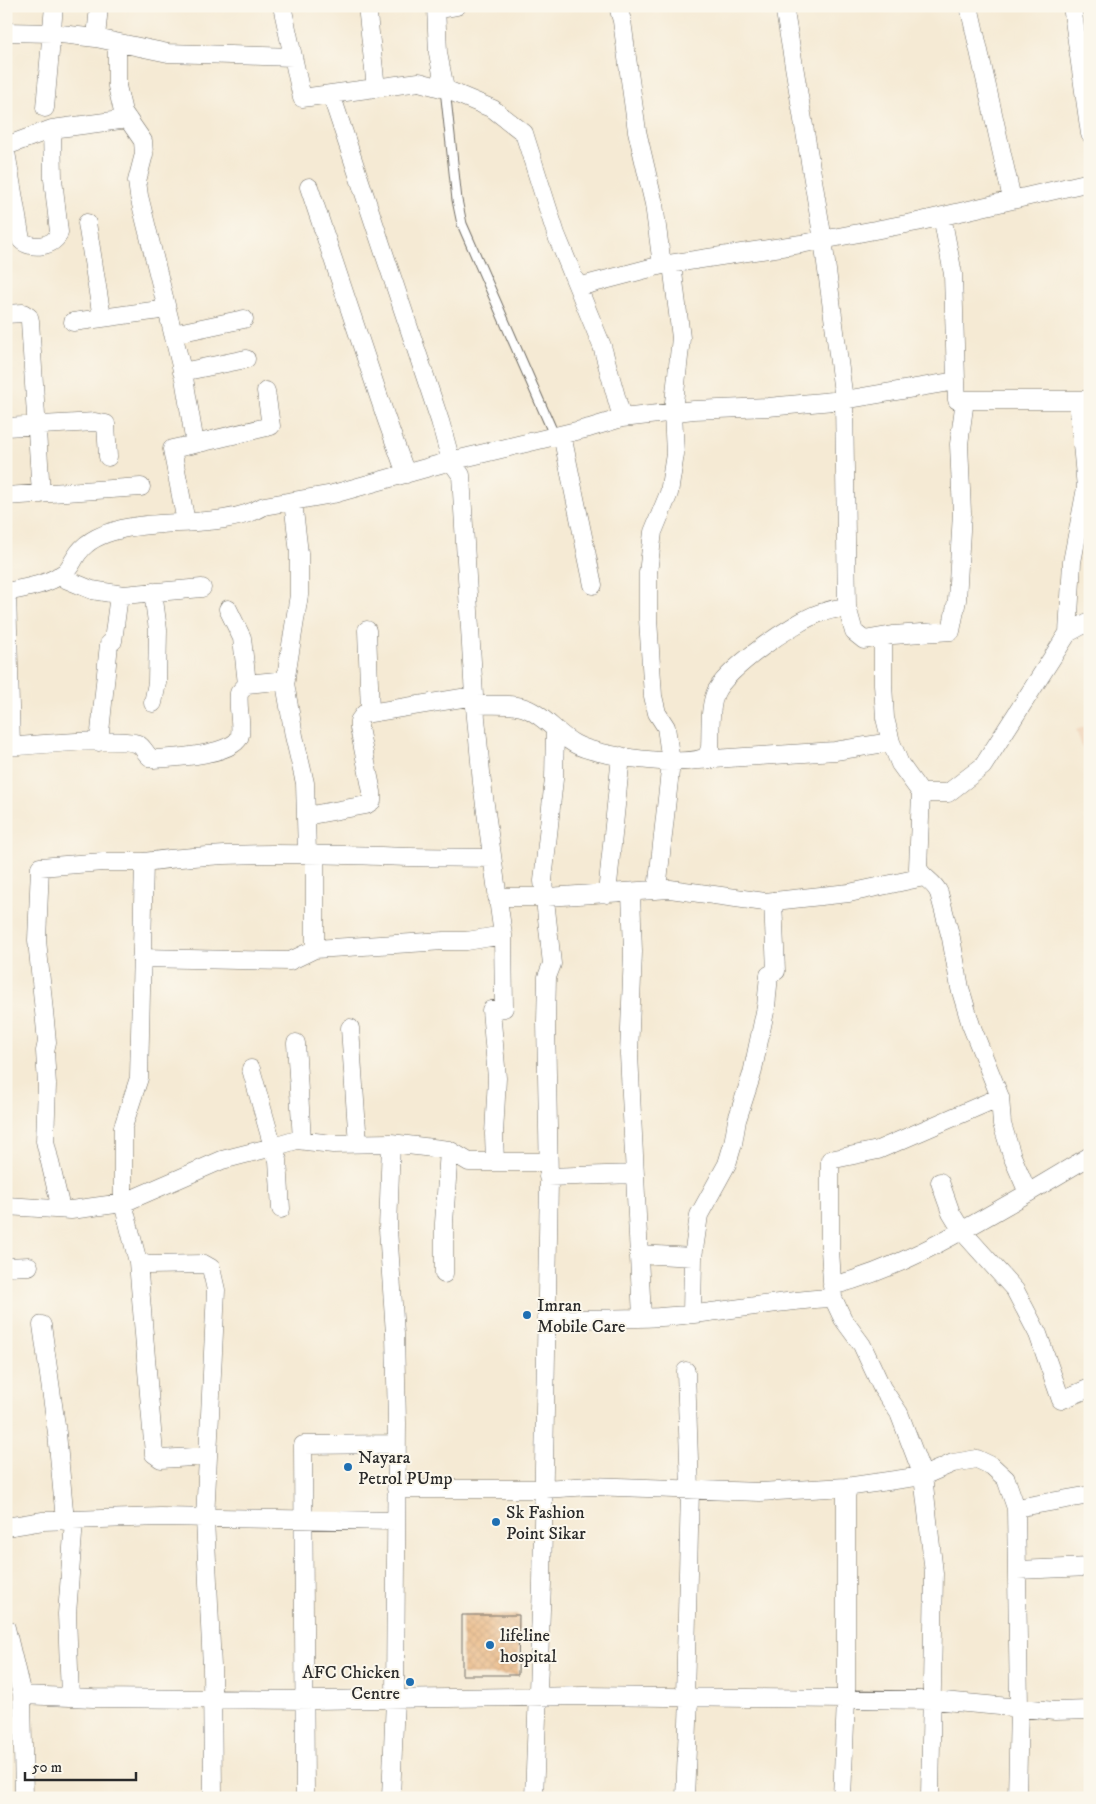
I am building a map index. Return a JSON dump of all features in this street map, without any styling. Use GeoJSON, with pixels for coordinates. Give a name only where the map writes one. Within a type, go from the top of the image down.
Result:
{"type":"FeatureCollection","features":[{"type":"Feature","properties":{"kind":"street"},"geometry":{"type":"LineString","coordinates":[[45,108],[54,6]]}},
{"type":"Feature","properties":{"kind":"street"},"geometry":{"type":"LineString","coordinates":[[96,38],[99,6]]}},
{"type":"Feature","properties":{"kind":"street"},"geometry":{"type":"LineString","coordinates":[[282,6],[302,98],[419,82],[445,89],[493,108],[524,133],[556,234],[602,346],[622,418]]}},
{"type":"Feature","properties":{"kind":"street"},"geometry":{"type":"LineString","coordinates":[[368,6],[376,88]]}},
{"type":"Feature","properties":{"kind":"street"},"geometry":{"type":"LineString","coordinates":[[445,89],[438,53],[436,8],[456,6]]}},
{"type":"Feature","properties":{"kind":"street"},"geometry":{"type":"LineString","coordinates":[[618,6],[622,21],[637,131],[681,338],[673,412],[675,454],[672,479],[669,493],[653,532],[648,573],[648,619],[653,696],[657,713],[666,727],[671,762],[657,890]]}},
{"type":"Feature","properties":{"kind":"street"},"geometry":{"type":"LineString","coordinates":[[784,6],[823,240],[844,400],[847,607],[854,632],[864,640],[951,631],[957,600],[962,513],[959,444],[964,400]]}},
{"type":"Feature","properties":{"kind":"street"},"geometry":{"type":"LineString","coordinates":[[969,6],[1012,199]]}},
{"type":"Feature","properties":{"kind":"street"},"geometry":{"type":"LineString","coordinates":[[1072,6],[1090,134]]}},
{"type":"Feature","properties":{"kind":"street"},"geometry":{"type":"LineString","coordinates":[[6,32],[52,33],[96,38],[168,54],[293,56]]}},
{"type":"Feature","properties":{"kind":"street"},"geometry":{"type":"LineString","coordinates":[[117,44],[117,86],[123,112],[143,141],[144,154],[137,182],[139,196],[168,308],[195,444]]}},
{"type":"Feature","properties":{"kind":"street"},"geometry":{"type":"LineString","coordinates":[[331,94],[440,421],[451,461],[461,475],[482,783],[503,936],[504,1008],[491,1010],[497,1078],[494,1134],[496,1162]]}},
{"type":"Feature","properties":{"kind":"street"},"geometry":{"type":"LineString","coordinates":[[6,146],[52,129],[128,119]]}},
{"type":"Feature","properties":{"kind":"street"},"geometry":{"type":"LineString","coordinates":[[6,152],[21,240],[24,244],[32,246],[52,243],[56,240],[58,232],[53,179],[52,129]]}},
{"type":"Feature","properties":{"kind":"street"},"geometry":{"type":"LineString","coordinates":[[578,287],[667,265],[823,240],[942,216],[1090,182]]}},
{"type":"Feature","properties":{"kind":"street"},"geometry":{"type":"LineString","coordinates":[[309,187],[406,474]]}},
{"type":"Feature","properties":{"kind":"street"},"geometry":{"type":"LineString","coordinates":[[921,794],[948,793],[983,766],[1068,632],[1072,562],[1088,491],[1084,400],[957,400],[953,274],[942,216]]}},
{"type":"Feature","properties":{"kind":"street"},"geometry":{"type":"LineString","coordinates":[[86,223],[102,318]]}},
{"type":"Feature","properties":{"kind":"street"},"geometry":{"type":"LineString","coordinates":[[73,322],[168,308]]}},
{"type":"Feature","properties":{"kind":"street"},"geometry":{"type":"LineString","coordinates":[[6,314],[23,313],[29,317],[41,494]]}},
{"type":"Feature","properties":{"kind":"street"},"geometry":{"type":"LineString","coordinates":[[173,334],[244,319]]}},
{"type":"Feature","properties":{"kind":"street"},"geometry":{"type":"LineString","coordinates":[[182,372],[246,359]]}},
{"type":"Feature","properties":{"kind":"street"},"geometry":{"type":"LineString","coordinates":[[228,609],[242,638],[246,684],[239,693],[240,735],[237,743],[229,748],[193,756],[154,759],[149,758],[139,745],[99,742],[9,746],[7,592],[45,584],[66,572],[80,550],[97,538],[119,530],[254,512],[264,506],[333,494],[451,461],[558,436],[622,418],[673,412],[768,408],[844,400],[956,381]]}},
{"type":"Feature","properties":{"kind":"street"},"geometry":{"type":"LineString","coordinates":[[186,522],[172,449],[271,426],[266,391]]}},
{"type":"Feature","properties":{"kind":"street"},"geometry":{"type":"LineString","coordinates":[[6,427],[95,422],[106,424],[108,457]]}},
{"type":"Feature","properties":{"kind":"street"},"geometry":{"type":"LineString","coordinates":[[558,436],[593,585]]}},
{"type":"Feature","properties":{"kind":"street"},"geometry":{"type":"LineString","coordinates":[[6,496],[141,487]]}},
{"type":"Feature","properties":{"kind":"street"},"geometry":{"type":"LineString","coordinates":[[294,502],[299,553],[299,595],[286,680],[294,736],[305,783],[306,816],[311,854],[315,949]]}},
{"type":"Feature","properties":{"kind":"street"},"geometry":{"type":"LineString","coordinates":[[58,576],[92,590],[119,595],[202,588]]}},
{"type":"Feature","properties":{"kind":"street"},"geometry":{"type":"LineString","coordinates":[[153,592],[158,630],[157,683],[153,703]]}},
{"type":"Feature","properties":{"kind":"street"},"geometry":{"type":"LineString","coordinates":[[99,742],[109,644],[113,640],[119,595]]}},
{"type":"Feature","properties":{"kind":"street"},"geometry":{"type":"LineString","coordinates":[[699,760],[709,753],[714,696],[728,676],[796,624],[820,613],[847,607]]}},
{"type":"Feature","properties":{"kind":"street"},"geometry":{"type":"LineString","coordinates":[[1068,632],[1090,621]]}},
{"type":"Feature","properties":{"kind":"street"},"geometry":{"type":"LineString","coordinates":[[368,630],[370,712]]}},
{"type":"Feature","properties":{"kind":"street"},"geometry":{"type":"LineString","coordinates":[[883,637],[884,701],[891,742],[900,764],[921,794],[918,868],[924,877],[931,881],[939,893],[951,938],[960,988],[1000,1097],[1002,1124],[1012,1156],[1028,1193]]}},
{"type":"Feature","properties":{"kind":"street"},"geometry":{"type":"LineString","coordinates":[[246,684],[286,680]]}},
{"type":"Feature","properties":{"kind":"street"},"geometry":{"type":"LineString","coordinates":[[306,816],[366,805],[372,801],[372,792],[359,728],[361,717],[370,712],[475,701],[511,705],[524,708],[564,738],[586,750],[671,762],[835,752],[891,742]]}},
{"type":"Feature","properties":{"kind":"street"},"geometry":{"type":"LineString","coordinates":[[534,1798],[544,1489],[548,1169],[546,1022],[547,977],[552,964],[544,881],[554,779],[555,730]]}},
{"type":"Feature","properties":{"kind":"street"},"geometry":{"type":"LineString","coordinates":[[607,894],[621,756]]}},
{"type":"Feature","properties":{"kind":"street"},"geometry":{"type":"LineString","coordinates":[[62,1209],[46,1141],[47,1086],[45,1051],[47,1042],[37,940],[40,867],[103,862],[144,862],[236,853],[260,856],[311,854],[492,858]]}},
{"type":"Feature","properties":{"kind":"street"},"geometry":{"type":"LineString","coordinates":[[144,862],[139,1078],[123,1128],[123,1203],[138,1262],[154,1454],[161,1459],[208,1456]]}},
{"type":"Feature","properties":{"kind":"street"},"geometry":{"type":"LineString","coordinates":[[497,897],[547,898],[670,889],[765,902],[849,893],[924,877]]}},
{"type":"Feature","properties":{"kind":"street"},"geometry":{"type":"LineString","coordinates":[[631,892],[633,952],[628,1054],[642,1317]]}},
{"type":"Feature","properties":{"kind":"street"},"geometry":{"type":"LineString","coordinates":[[692,1314],[693,1257],[699,1215],[727,1164],[737,1120],[752,1074],[766,1007],[769,975],[776,971],[773,901]]}},
{"type":"Feature","properties":{"kind":"street"},"geometry":{"type":"LineString","coordinates":[[141,958],[290,961],[315,949],[444,941],[467,942],[503,936]]}},
{"type":"Feature","properties":{"kind":"street"},"geometry":{"type":"LineString","coordinates":[[350,1028],[358,1144]]}},
{"type":"Feature","properties":{"kind":"street"},"geometry":{"type":"LineString","coordinates":[[296,1043],[302,1140]]}},
{"type":"Feature","properties":{"kind":"street"},"geometry":{"type":"LineString","coordinates":[[251,1069],[278,1160],[281,1209]]}},
{"type":"Feature","properties":{"kind":"street"},"geometry":{"type":"LineString","coordinates":[[930,1798],[934,1573],[923,1476],[899,1413],[882,1388],[862,1345],[843,1319],[832,1292],[830,1160],[878,1150],[1000,1097]]}},
{"type":"Feature","properties":{"kind":"street"},"geometry":{"type":"LineString","coordinates":[[6,1206],[71,1210],[123,1203],[222,1160],[297,1140],[358,1144],[391,1143],[449,1150],[469,1162],[496,1162],[548,1169],[634,1174]]}},
{"type":"Feature","properties":{"kind":"street"},"geometry":{"type":"LineString","coordinates":[[391,1143],[388,1229],[395,1334],[396,1444],[395,1699],[391,1798]]}},
{"type":"Feature","properties":{"kind":"street"},"geometry":{"type":"LineString","coordinates":[[444,1274],[444,1223],[449,1150]]}},
{"type":"Feature","properties":{"kind":"street"},"geometry":{"type":"LineString","coordinates":[[546,1319],[692,1314],[741,1309],[832,1292],[855,1280],[906,1261],[962,1231],[1090,1156]]}},
{"type":"Feature","properties":{"kind":"street"},"geometry":{"type":"LineString","coordinates":[[940,1182],[952,1213],[962,1231],[1015,1290],[1038,1334],[1061,1400],[1090,1388]]}},
{"type":"Feature","properties":{"kind":"street"},"geometry":{"type":"LineString","coordinates":[[639,1254],[693,1257]]}},
{"type":"Feature","properties":{"kind":"street"},"geometry":{"type":"LineString","coordinates":[[138,1262],[149,1265],[204,1264],[211,1268],[216,1290],[205,1519],[212,1698],[213,1798]]}},
{"type":"Feature","properties":{"kind":"street"},"geometry":{"type":"LineString","coordinates":[[6,1267],[29,1266]]}},
{"type":"Feature","properties":{"kind":"street"},"geometry":{"type":"LineString","coordinates":[[42,1325],[70,1521],[67,1614],[70,1697]]}},
{"type":"Feature","properties":{"kind":"street"},"geometry":{"type":"LineString","coordinates":[[685,1798],[690,1490],[686,1370]]}},
{"type":"Feature","properties":{"kind":"street"},"geometry":{"type":"LineString","coordinates":[[305,1798],[303,1446],[396,1444]]}},
{"type":"Feature","properties":{"kind":"street"},"geometry":{"type":"LineString","coordinates":[[396,1489],[544,1489],[590,1486],[760,1492],[846,1487],[923,1476],[953,1463],[977,1459],[992,1466],[1006,1479],[1016,1508],[1019,1708],[1017,1798]]}},
{"type":"Feature","properties":{"kind":"street"},"geometry":{"type":"LineString","coordinates":[[842,1798],[846,1699],[846,1487]]}},
{"type":"Feature","properties":{"kind":"street"},"geometry":{"type":"LineString","coordinates":[[1016,1508],[1090,1495]]}},
{"type":"Feature","properties":{"kind":"street"},"geometry":{"type":"LineString","coordinates":[[6,1527],[43,1521],[160,1517],[303,1521],[395,1521]]}},
{"type":"Feature","properties":{"kind":"street"},"geometry":{"type":"LineString","coordinates":[[1017,1570],[1090,1567]]}},
{"type":"Feature","properties":{"kind":"street"},"geometry":{"type":"LineString","coordinates":[[7,1635],[22,1695],[24,1798]]}},
{"type":"Feature","properties":{"kind":"street"},"geometry":{"type":"LineString","coordinates":[[22,1695],[304,1700],[538,1697],[932,1700],[1055,1711],[1090,1710]]}},
{"type":"Feature","properties":{"kind":"lane"},"geometry":{"type":"LineString","coordinates":[[445,89],[457,200],[462,224],[558,436]]}},
{"type":"Feature","properties":{"kind":"shaded area"},"geometry":{"type":"Polygon","coordinates":[[[1090,725],[1090,769],[1076,730],[1090,725]]]}},
{"type":"Feature","properties":{"kind":"building","name":"lifeline hospital"},"geometry":{"type":"Polygon","coordinates":[[[462,1615],[519,1615],[518,1675],[462,1675],[462,1615]]]}},
{"type":"Feature","properties":{"kind":"place","name":"Imran Mobile Care"},"geometry":{"type":"Point","coordinates":[527,1315]}},
{"type":"Feature","properties":{"kind":"place","name":"Nayara Petrol PUmp"},"geometry":{"type":"Point","coordinates":[348,1467]}},
{"type":"Feature","properties":{"kind":"place","name":"Sk Fashion Point Sikar"},"geometry":{"type":"Point","coordinates":[496,1522]}},
{"type":"Feature","properties":{"kind":"place","name":"lifeline hospital"},"geometry":{"type":"Point","coordinates":[490,1645]}},
{"type":"Feature","properties":{"kind":"place","name":"AFC Chicken Centre"},"geometry":{"type":"Point","coordinates":[410,1682]}}]}
